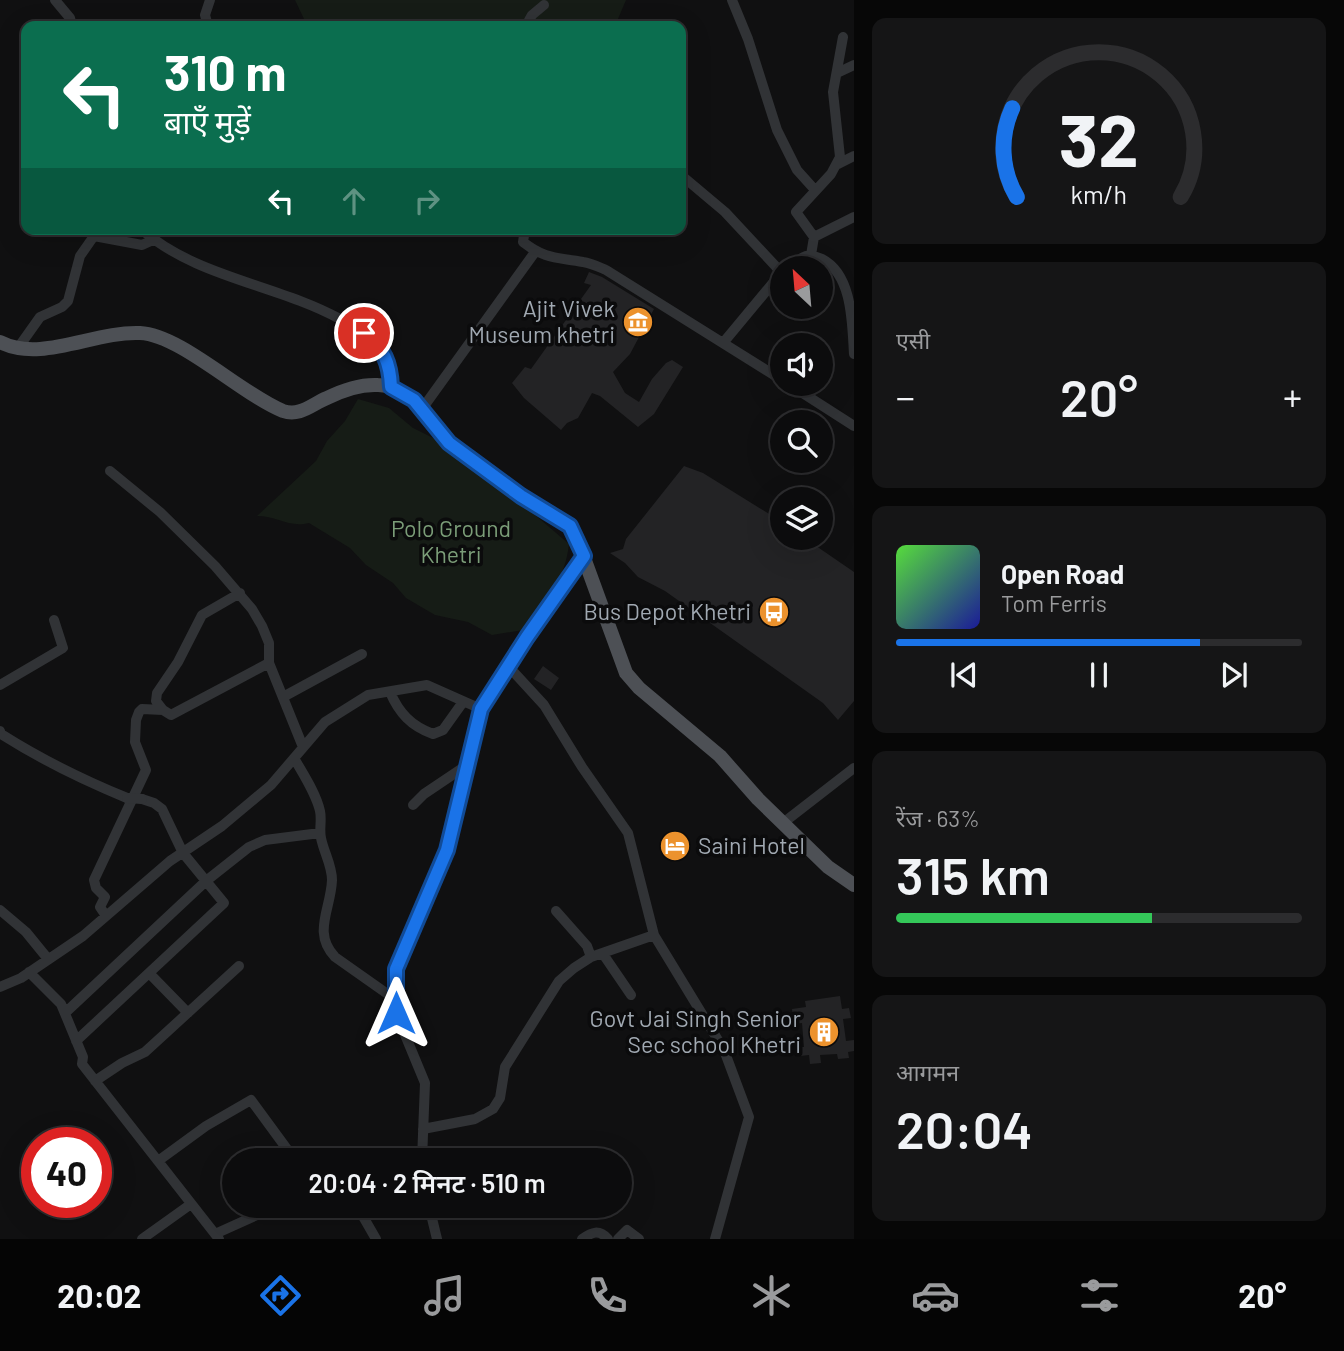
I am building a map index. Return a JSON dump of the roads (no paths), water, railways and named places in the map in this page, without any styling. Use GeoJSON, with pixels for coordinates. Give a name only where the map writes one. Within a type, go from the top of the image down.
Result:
{"type":"FeatureCollection","features":[{"type":"Feature","properties":{"kind":"main road"},"geometry":{"type":"LineString","coordinates":[[0,342],[18,348],[55,347],[91,337],[140,333],[161,337],[264,403],[288,412],[303,411],[326,398],[359,386],[380,384],[414,400],[449,443],[521,496],[570,526],[584,556],[626,673],[639,688],[720,756],[783,824],[828,867],[854,886]]}},
{"type":"Feature","properties":{"kind":"street"},"geometry":{"type":"LineString","coordinates":[[55,0],[71,21]]}},
{"type":"Feature","properties":{"kind":"street"},"geometry":{"type":"LineString","coordinates":[[207,21],[205,15],[210,0]]}},
{"type":"Feature","properties":{"kind":"street"},"geometry":{"type":"LineString","coordinates":[[732,0],[748,38],[777,130],[797,170],[815,190]]}},
{"type":"Feature","properties":{"kind":"street"},"geometry":{"type":"LineString","coordinates":[[529,21],[544,5]]}},
{"type":"Feature","properties":{"kind":"street"},"geometry":{"type":"LineString","coordinates":[[838,164],[841,151],[833,92],[843,37]]}},
{"type":"Feature","properties":{"kind":"street"},"geometry":{"type":"LineString","coordinates":[[837,73],[854,65]]}},
{"type":"Feature","properties":{"kind":"street"},"geometry":{"type":"LineString","coordinates":[[811,255],[814,237],[796,214],[838,164],[854,156]]}},
{"type":"Feature","properties":{"kind":"street"},"geometry":{"type":"LineString","coordinates":[[686,179],[725,212],[770,256]]}},
{"type":"Feature","properties":{"kind":"street"},"geometry":{"type":"LineString","coordinates":[[814,237],[854,217]]}},
{"type":"Feature","properties":{"kind":"street"},"geometry":{"type":"LineString","coordinates":[[148,235],[189,261],[319,307],[353,326],[382,349],[390,367],[391,387]]}},
{"type":"Feature","properties":{"kind":"street"},"geometry":{"type":"LineString","coordinates":[[524,235],[523,242],[535,252],[558,260],[584,262],[606,270],[770,372]]}},
{"type":"Feature","properties":{"kind":"street"},"geometry":{"type":"LineString","coordinates":[[18,348],[40,317],[62,307],[68,301],[80,256],[94,236],[142,245],[153,240]]}},
{"type":"Feature","properties":{"kind":"street"},"geometry":{"type":"LineString","coordinates":[[422,409],[535,252]]}},
{"type":"Feature","properties":{"kind":"street"},"geometry":{"type":"LineString","coordinates":[[806,256],[811,255],[833,267],[849,283],[854,354]]}},
{"type":"Feature","properties":{"kind":"street"},"geometry":{"type":"LineString","coordinates":[[723,342],[770,287]]}},
{"type":"Feature","properties":{"kind":"street"},"geometry":{"type":"LineString","coordinates":[[807,396],[854,426]]}},
{"type":"Feature","properties":{"kind":"street"},"geometry":{"type":"LineString","coordinates":[[110,471],[160,512],[240,593],[262,625],[269,643],[269,663],[303,747]]}},
{"type":"Feature","properties":{"kind":"street"},"geometry":{"type":"LineString","coordinates":[[422,1148],[425,1083],[396,1013],[396,969],[447,850],[481,709],[584,556]]}},
{"type":"Feature","properties":{"kind":"street"},"geometry":{"type":"LineString","coordinates":[[240,593],[202,615],[195,624],[178,662],[157,693],[156,701],[171,715],[269,663]]}},
{"type":"Feature","properties":{"kind":"street"},"geometry":{"type":"LineString","coordinates":[[0,685],[63,648],[54,620]]}},
{"type":"Feature","properties":{"kind":"street"},"geometry":{"type":"LineString","coordinates":[[283,697],[362,654]]}},
{"type":"Feature","properties":{"kind":"street"},"geometry":{"type":"LineString","coordinates":[[508,666],[544,705],[582,767],[628,833],[654,935],[724,1050],[749,1117],[715,1239]]}},
{"type":"Feature","properties":{"kind":"street"},"geometry":{"type":"LineString","coordinates":[[0,987],[29,972],[83,936],[183,853],[222,826],[271,785],[325,722],[368,695],[427,685],[481,709]]}},
{"type":"Feature","properties":{"kind":"street"},"geometry":{"type":"LineString","coordinates":[[390,692],[402,715],[433,734],[443,730],[463,702]]}},
{"type":"Feature","properties":{"kind":"street"},"geometry":{"type":"LineString","coordinates":[[106,916],[100,907],[105,897],[96,888],[94,880],[146,770],[135,742],[136,720],[142,709],[163,710]]}},
{"type":"Feature","properties":{"kind":"street"},"geometry":{"type":"LineString","coordinates":[[0,733],[41,759],[86,782],[127,798],[154,803],[162,809],[183,853],[223,904],[76,1041]]}},
{"type":"Feature","properties":{"kind":"street"},"geometry":{"type":"LineString","coordinates":[[294,758],[319,807],[320,833],[332,877],[330,902],[323,925],[326,948],[396,1000]]}},
{"type":"Feature","properties":{"kind":"street"},"geometry":{"type":"LineString","coordinates":[[412,805],[467,765]]}},
{"type":"Feature","properties":{"kind":"street"},"geometry":{"type":"LineString","coordinates":[[783,824],[854,768]]}},
{"type":"Feature","properties":{"kind":"street"},"geometry":{"type":"LineString","coordinates":[[65,1013],[206,881],[259,842],[320,833]]}},
{"type":"Feature","properties":{"kind":"street"},"geometry":{"type":"LineString","coordinates":[[0,910],[26,932],[48,959]]}},
{"type":"Feature","properties":{"kind":"street"},"geometry":{"type":"LineString","coordinates":[[556,911],[587,946],[591,957]]}},
{"type":"Feature","properties":{"kind":"street"},"geometry":{"type":"LineString","coordinates":[[423,1129],[475,1119],[493,1109],[500,1098],[505,1067],[559,981],[591,957],[654,935]]}},
{"type":"Feature","properties":{"kind":"street"},"geometry":{"type":"LineString","coordinates":[[603,954],[631,995]]}},
{"type":"Feature","properties":{"kind":"street"},"geometry":{"type":"LineString","coordinates":[[95,1081],[145,1052],[239,966]]}},
{"type":"Feature","properties":{"kind":"street"},"geometry":{"type":"LineString","coordinates":[[29,972],[61,1004],[83,1057],[82,1064],[217,1237],[254,1218]]}},
{"type":"Feature","properties":{"kind":"street"},"geometry":{"type":"LineString","coordinates":[[149,973],[188,1013]]}},
{"type":"Feature","properties":{"kind":"street"},"geometry":{"type":"LineString","coordinates":[[158,1161],[206,1126],[250,1100],[286,1148]]}},
{"type":"Feature","properties":{"kind":"street"},"geometry":{"type":"LineString","coordinates":[[142,1239],[191,1204]]}},
{"type":"Feature","properties":{"kind":"street"},"geometry":{"type":"LineString","coordinates":[[364,1218],[376,1239]]}},
{"type":"Feature","properties":{"kind":"street"},"geometry":{"type":"LineString","coordinates":[[432,1218],[437,1239]]}},
{"type":"Feature","properties":{"kind":"street"},"geometry":{"type":"LineString","coordinates":[[618,1239],[627,1230],[639,1239]]}},
{"type":"Feature","properties":{"kind":"street"},"geometry":{"type":"LineString","coordinates":[[582,1239],[596,1232],[602,1233],[608,1239]]}},
{"type":"Feature","properties":{"kind":"place","name":"Ajit Vivek Museum khetri"},"geometry":{"type":"Point","coordinates":[638,322]}},
{"type":"Feature","properties":{"kind":"place","name":"Bus Depot Khetri"},"geometry":{"type":"Point","coordinates":[774,612]}},
{"type":"Feature","properties":{"kind":"place","name":"Saini Hotel"},"geometry":{"type":"Point","coordinates":[675,846]}},
{"type":"Feature","properties":{"kind":"place","name":"Govt Jai Singh Senior Sec school Khetri"},"geometry":{"type":"Point","coordinates":[824,1032]}},
{"type":"Feature","properties":{"kind":"park label","name":"Polo Ground Khetri"},"geometry":{"type":"Point","coordinates":[451,542]}}]}
